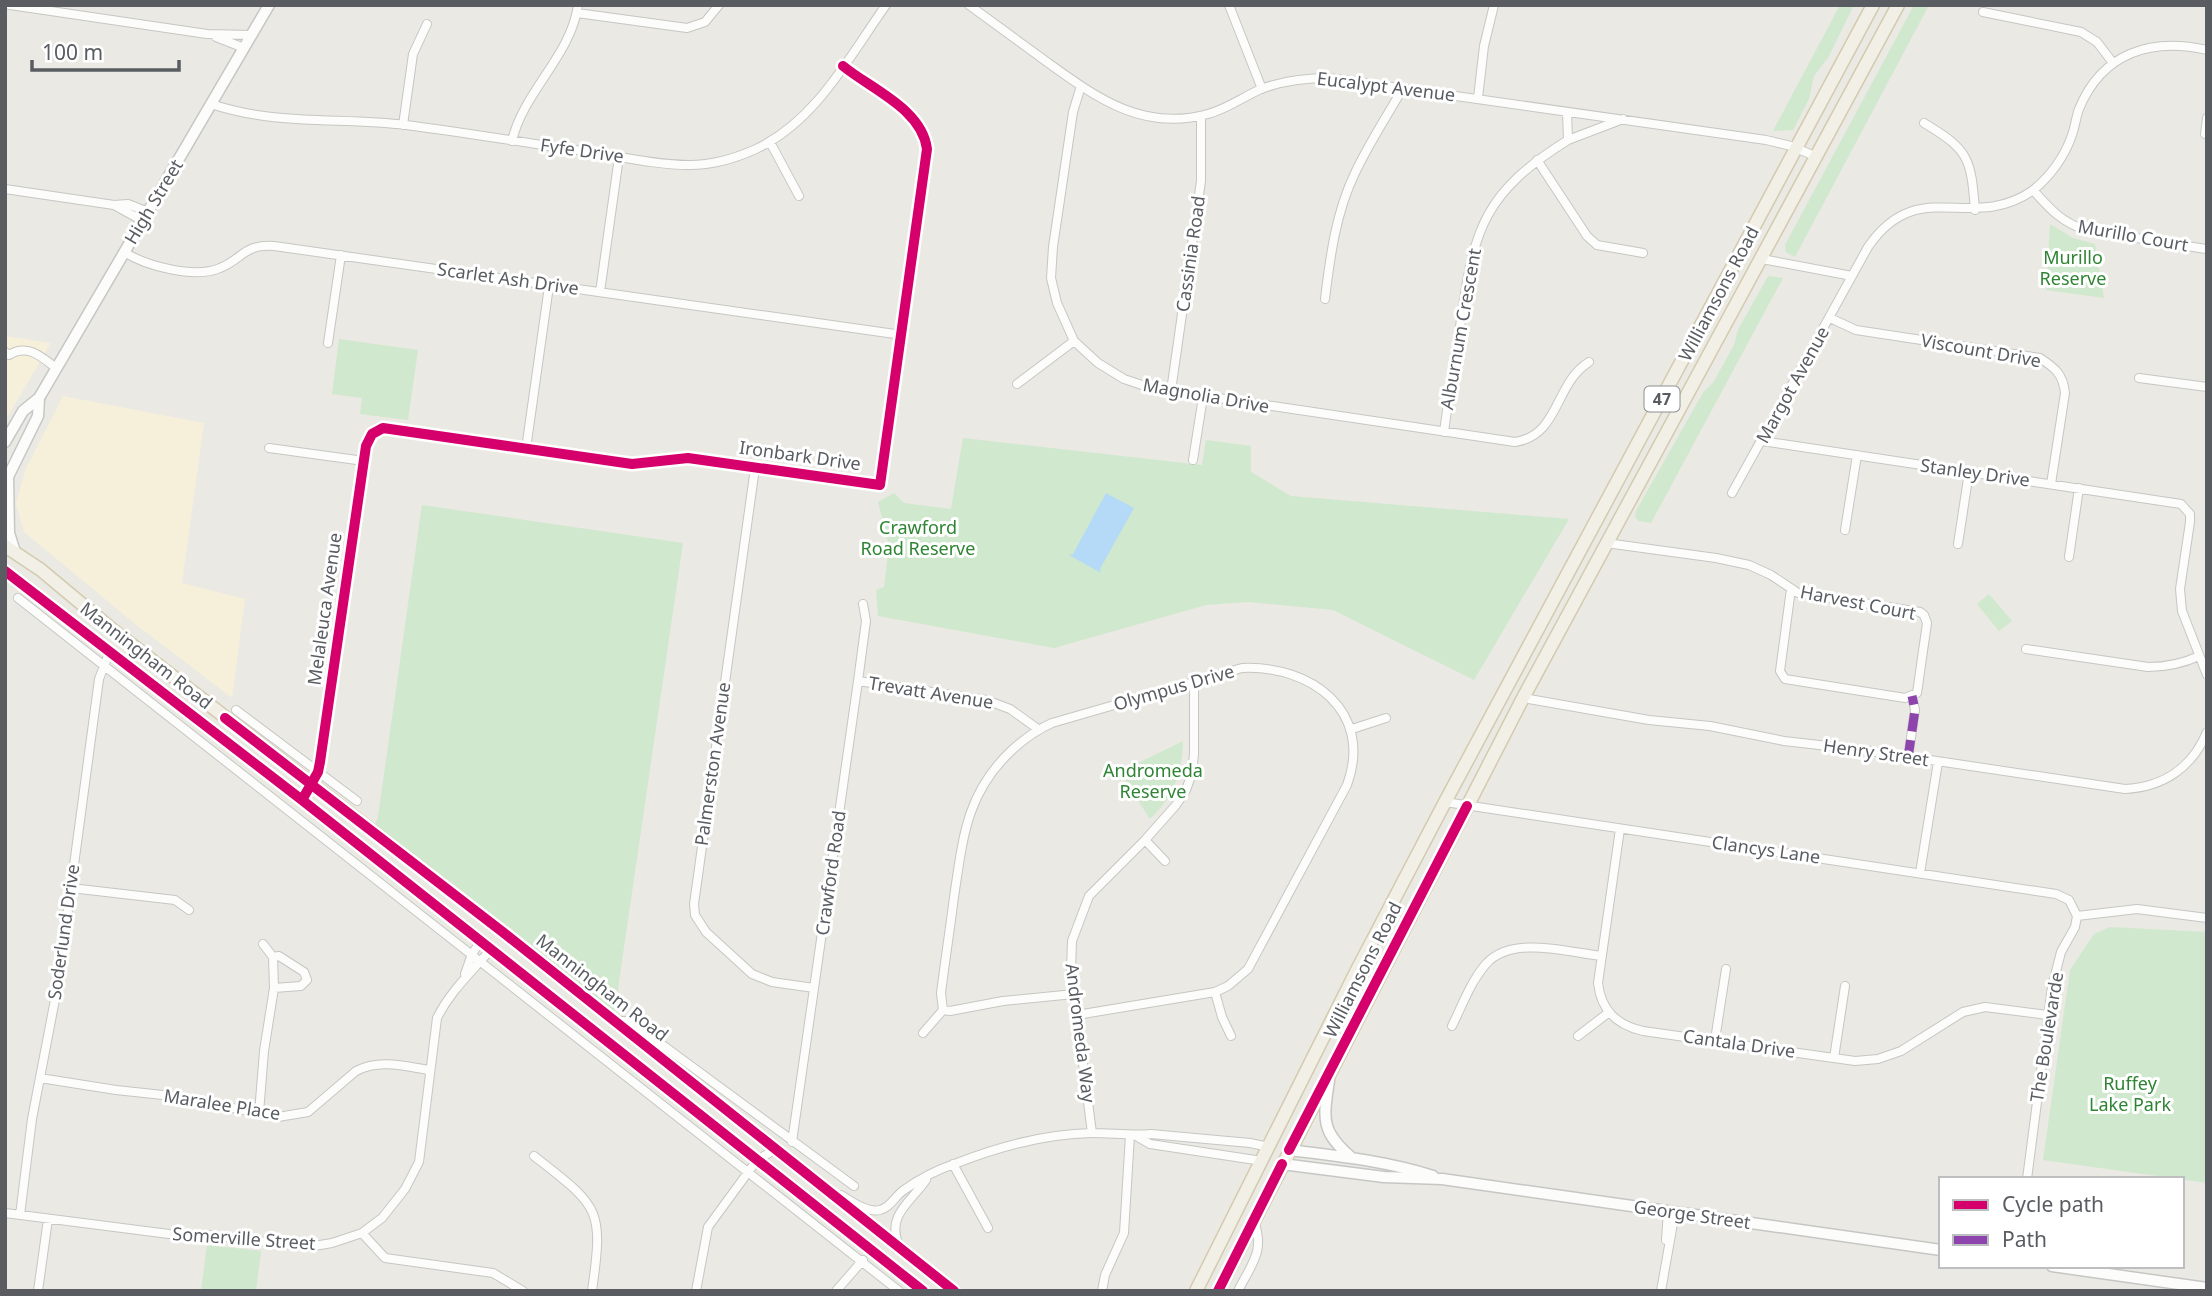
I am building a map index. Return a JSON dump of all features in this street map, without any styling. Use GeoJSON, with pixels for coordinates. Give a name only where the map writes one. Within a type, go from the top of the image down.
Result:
{"type":"FeatureCollection","features":[{"type":"Feature","properties":{"kind":"main road","name":"High Street"},"geometry":{"type":"LineString","coordinates":[[5,442],[23,411],[39,398],[269,5]]}},
{"type":"Feature","properties":{"kind":"main road","name":"Williamsons Road"},"geometry":{"type":"LineString","coordinates":[[1196,1291],[1357,970],[1445,802],[1873,5]]}},
{"type":"Feature","properties":{"kind":"main road","name":"Williamsons Road"},"geometry":{"type":"LineString","coordinates":[[1218,1291],[1523,698],[1898,5]]}},
{"type":"Feature","properties":{"kind":"main road","name":"High Street"},"geometry":{"type":"LineString","coordinates":[[7,480],[38,416],[39,398]]}},
{"type":"Feature","properties":{"kind":"main road"},"geometry":{"type":"LineString","coordinates":[[7,480],[10,549]]}},
{"type":"Feature","properties":{"kind":"main road"},"geometry":{"type":"LineString","coordinates":[[1587,537],[1606,543]]}},
{"type":"Feature","properties":{"kind":"main road","name":"Manningham Road"},"geometry":{"type":"LineString","coordinates":[[10,549],[499,929],[954,1291]]}},
{"type":"Feature","properties":{"kind":"main road","name":"Manningham Road"},"geometry":{"type":"LineString","coordinates":[[5,571],[302,800],[923,1291]]}},
{"type":"Feature","properties":{"kind":"main road"},"geometry":{"type":"LineString","coordinates":[[5,581],[29,588]]}},
{"type":"Feature","properties":{"kind":"main road"},"geometry":{"type":"LineString","coordinates":[[486,945],[499,929]]}},
{"type":"Feature","properties":{"kind":"main road"},"geometry":{"type":"LineString","coordinates":[[1330,1071],[1324,1123],[1329,1135],[1352,1158]]}},
{"type":"Feature","properties":{"kind":"main road"},"geometry":{"type":"LineString","coordinates":[[1269,1147],[1289,1150]]}},
{"type":"Feature","properties":{"kind":"main road","name":"George Street"},"geometry":{"type":"LineString","coordinates":[[1289,1150],[1352,1158],[1417,1171],[1442,1179]]}},
{"type":"Feature","properties":{"kind":"main road"},"geometry":{"type":"LineString","coordinates":[[1262,1161],[1282,1164]]}},
{"type":"Feature","properties":{"kind":"main road","name":"George Street"},"geometry":{"type":"LineString","coordinates":[[1282,1164],[1384,1177],[1442,1179],[1939,1250]]}},
{"type":"Feature","properties":{"kind":"main road"},"geometry":{"type":"LineString","coordinates":[[858,1239],[871,1224]]}},
{"type":"Feature","properties":{"kind":"main road"},"geometry":{"type":"LineString","coordinates":[[2066,1268],[2207,1288]]}},
{"type":"Feature","properties":{"kind":"street"},"geometry":{"type":"LineString","coordinates":[[10,5],[206,34],[251,35]]}},
{"type":"Feature","properties":{"kind":"street"},"geometry":{"type":"LineString","coordinates":[[512,141],[517,125],[565,42],[577,9],[687,28],[705,22],[719,5]]}},
{"type":"Feature","properties":{"kind":"street","name":"Fyfe Drive"},"geometry":{"type":"LineString","coordinates":[[211,104],[230,110],[300,120],[402,125],[620,157],[701,164],[737,156],[770,142],[809,111],[886,5]]}},
{"type":"Feature","properties":{"kind":"street","name":"Eucalypt Avenue"},"geometry":{"type":"LineString","coordinates":[[969,5],[1081,86],[1109,103],[1138,114],[1174,119],[1201,116],[1219,111],[1262,89],[1307,78],[1329,78],[1766,140],[1797,148],[1817,157]]}},
{"type":"Feature","properties":{"kind":"street"},"geometry":{"type":"LineString","coordinates":[[1229,5],[1262,89]]}},
{"type":"Feature","properties":{"kind":"street"},"geometry":{"type":"LineString","coordinates":[[1478,98],[1484,46],[1494,5]]}},
{"type":"Feature","properties":{"kind":"street"},"geometry":{"type":"LineString","coordinates":[[1983,12],[2081,32],[2097,42],[2113,63]]}},
{"type":"Feature","properties":{"kind":"street"},"geometry":{"type":"LineString","coordinates":[[402,125],[413,54],[427,24]]}},
{"type":"Feature","properties":{"kind":"street"},"geometry":{"type":"LineString","coordinates":[[206,34],[244,48]]}},
{"type":"Feature","properties":{"kind":"street","name":"Margot Avenue"},"geometry":{"type":"LineString","coordinates":[[1732,493],[1877,234],[1898,216],[1920,208],[1975,210],[2003,205],[2033,190],[2065,153],[2078,110],[2089,89],[2113,63],[2135,51],[2157,46],[2176,45],[2207,50]]}},
{"type":"Feature","properties":{"kind":"street","name":"Ironbark Drive"},"geometry":{"type":"LineString","coordinates":[[383,428],[632,464],[688,458],[880,485],[927,157],[926,142],[920,126],[906,111],[843,66]]}},
{"type":"Feature","properties":{"kind":"street","name":"Magnolia Drive"},"geometry":{"type":"LineString","coordinates":[[1081,86],[1073,112],[1051,278],[1057,303],[1074,341],[1111,373],[1137,384],[1203,397],[1515,442],[1528,440],[1538,434],[1578,369],[1589,362]]}},
{"type":"Feature","properties":{"kind":"street"},"geometry":{"type":"LineString","coordinates":[[1325,299],[1341,208],[1354,175],[1403,88]]}},
{"type":"Feature","properties":{"kind":"street"},"geometry":{"type":"LineString","coordinates":[[1567,111],[1568,140]]}},
{"type":"Feature","properties":{"kind":"street","name":"Cassinia Road"},"geometry":{"type":"LineString","coordinates":[[1171,391],[1201,181],[1201,116]]}},
{"type":"Feature","properties":{"kind":"street"},"geometry":{"type":"LineString","coordinates":[[2204,134],[2207,118]]}},
{"type":"Feature","properties":{"kind":"street","name":"Alburnum Crescent"},"geometry":{"type":"LineString","coordinates":[[1444,432],[1468,272],[1478,235],[1492,208],[1507,187],[1537,160],[1568,140],[1623,119]]}},
{"type":"Feature","properties":{"kind":"street"},"geometry":{"type":"LineString","coordinates":[[1924,123],[1955,144],[1965,155],[1972,177],[1975,210]]}},
{"type":"Feature","properties":{"kind":"street"},"geometry":{"type":"LineString","coordinates":[[770,142],[799,196]]}},
{"type":"Feature","properties":{"kind":"street"},"geometry":{"type":"LineString","coordinates":[[600,292],[620,157]]}},
{"type":"Feature","properties":{"kind":"street"},"geometry":{"type":"LineString","coordinates":[[1537,160],[1587,236],[1597,245],[1643,253]]}},
{"type":"Feature","properties":{"kind":"street"},"geometry":{"type":"LineString","coordinates":[[5,189],[114,205],[145,216]]}},
{"type":"Feature","properties":{"kind":"street","name":"Murillo Court"},"geometry":{"type":"LineString","coordinates":[[2033,190],[2059,217],[2071,225],[2086,230],[2206,248]]}},
{"type":"Feature","properties":{"kind":"street","name":"Scarlet Ash Drive"},"geometry":{"type":"LineString","coordinates":[[124,252],[152,265],[203,272],[221,268],[241,253],[264,245],[902,335]]}},
{"type":"Feature","properties":{"kind":"street"},"geometry":{"type":"LineString","coordinates":[[328,342],[341,255]]}},
{"type":"Feature","properties":{"kind":"street"},"geometry":{"type":"LineString","coordinates":[[1762,259],[1852,276]]}},
{"type":"Feature","properties":{"kind":"street"},"geometry":{"type":"LineString","coordinates":[[526,449],[548,286]]}},
{"type":"Feature","properties":{"kind":"street","name":"Viscount Drive"},"geometry":{"type":"LineString","coordinates":[[1830,318],[1856,330],[2040,358],[2056,368],[2064,381],[2065,393],[2051,484]]}},
{"type":"Feature","properties":{"kind":"street"},"geometry":{"type":"LineString","coordinates":[[1017,384],[1074,341]]}},
{"type":"Feature","properties":{"kind":"street"},"geometry":{"type":"LineString","coordinates":[[7,353],[27,350],[56,368]]}},
{"type":"Feature","properties":{"kind":"street"},"geometry":{"type":"LineString","coordinates":[[2139,378],[2207,387]]}},
{"type":"Feature","properties":{"kind":"street"},"geometry":{"type":"LineString","coordinates":[[1193,460],[1203,397]]}},
{"type":"Feature","properties":{"kind":"street","name":"Melaleuca Avenue"},"geometry":{"type":"LineString","coordinates":[[302,800],[318,772],[366,446],[372,434],[383,428]]}},
{"type":"Feature","properties":{"kind":"street","name":"Stanley Drive"},"geometry":{"type":"LineString","coordinates":[[1762,441],[2174,502],[2187,508],[2190,522],[2180,589],[2182,611],[2199,656]]}},
{"type":"Feature","properties":{"kind":"street"},"geometry":{"type":"LineString","coordinates":[[269,448],[364,461]]}},
{"type":"Feature","properties":{"kind":"street"},"geometry":{"type":"LineString","coordinates":[[1845,530],[1857,455]]}},
{"type":"Feature","properties":{"kind":"street","name":"Palmerston Avenue"},"geometry":{"type":"LineString","coordinates":[[755,468],[694,904],[695,915],[706,932],[752,974],[772,982],[814,988]]}},
{"type":"Feature","properties":{"kind":"street"},"geometry":{"type":"LineString","coordinates":[[1958,544],[1969,472]]}},
{"type":"Feature","properties":{"kind":"street"},"geometry":{"type":"LineString","coordinates":[[2069,557],[2079,488]]}},
{"type":"Feature","properties":{"kind":"street","name":"Harvest Court"},"geometry":{"type":"LineString","coordinates":[[1606,543],[1716,558],[1753,566],[1805,595],[1916,611],[1924,615],[1927,624],[1919,687],[1912,696],[1905,698],[1785,679],[1780,671],[1791,589]]}},
{"type":"Feature","properties":{"kind":"street","name":"Manningham Road"},"geometry":{"type":"LineString","coordinates":[[18,598],[747,1173],[863,1260],[899,1291]]}},
{"type":"Feature","properties":{"kind":"street","name":"Crawford Road"},"geometry":{"type":"LineString","coordinates":[[792,1142],[866,621],[863,604]]}},
{"type":"Feature","properties":{"kind":"street"},"geometry":{"type":"LineString","coordinates":[[2026,649],[2148,667],[2174,666],[2199,656],[2207,675]]}},
{"type":"Feature","properties":{"kind":"street","name":"Soderlund Drive"},"geometry":{"type":"LineString","coordinates":[[20,1215],[32,1119],[58,985],[96,700],[103,665],[110,651]]}},
{"type":"Feature","properties":{"kind":"street","name":"Olympus Drive"},"geometry":{"type":"LineString","coordinates":[[943,1010],[941,993],[967,820],[984,781],[1009,754],[1038,729],[1066,718],[1242,668],[1286,671],[1305,679],[1322,689],[1339,707],[1352,729]]}},
{"type":"Feature","properties":{"kind":"street","name":"Trevatt Avenue"},"geometry":{"type":"LineString","coordinates":[[858,681],[998,703],[1021,715],[1038,729]]}},
{"type":"Feature","properties":{"kind":"street","name":"Andromeda Way"},"geometry":{"type":"LineString","coordinates":[[1092,1133],[1070,955],[1083,908],[1096,887],[1176,806],[1186,790],[1192,774],[1195,743],[1194,682]]}},
{"type":"Feature","properties":{"kind":"street","name":"Harvest Court"},"geometry":{"type":"LineString","coordinates":[[1908,758],[1915,704],[1912,696]]}},
{"type":"Feature","properties":{"kind":"street","name":"Henry Street"},"geometry":{"type":"LineString","coordinates":[[1523,698],[1649,720],[1710,726],[1784,741],[2026,773],[2112,788],[2140,788],[2164,780],[2185,766],[2195,755],[2207,732]]}},
{"type":"Feature","properties":{"kind":"street","name":"Manningham Road"},"geometry":{"type":"LineString","coordinates":[[236,710],[357,801]]}},
{"type":"Feature","properties":{"kind":"street"},"geometry":{"type":"LineString","coordinates":[[1077,1015],[1215,992],[1228,986],[1248,969],[1347,785],[1353,759],[1352,729],[1386,718]]}},
{"type":"Feature","properties":{"kind":"street"},"geometry":{"type":"LineString","coordinates":[[1920,873],[1938,762]]}},
{"type":"Feature","properties":{"kind":"street","name":"Clancys Lane"},"geometry":{"type":"LineString","coordinates":[[1445,802],[2056,894],[2069,900],[2077,916]]}},
{"type":"Feature","properties":{"kind":"street"},"geometry":{"type":"LineString","coordinates":[[1578,1036],[1608,1013],[1599,994],[1598,983],[1620,829]]}},
{"type":"Feature","properties":{"kind":"street"},"geometry":{"type":"LineString","coordinates":[[1144,839],[1165,861]]}},
{"type":"Feature","properties":{"kind":"street"},"geometry":{"type":"LineString","coordinates":[[71,888],[175,900],[188,910]]}},
{"type":"Feature","properties":{"kind":"street"},"geometry":{"type":"LineString","coordinates":[[2077,916],[2137,909],[2207,918]]}},
{"type":"Feature","properties":{"kind":"street","name":"The Boulevarde"},"geometry":{"type":"LineString","coordinates":[[2026,1177],[2052,987],[2061,952],[2076,927],[2077,916]]}},
{"type":"Feature","properties":{"kind":"street"},"geometry":{"type":"LineString","coordinates":[[259,1113],[264,1051],[274,988],[273,957],[263,944]]}},
{"type":"Feature","properties":{"kind":"street","name":"Somerville Street"},"geometry":{"type":"LineString","coordinates":[[464,976],[472,954],[486,945]]}},
{"type":"Feature","properties":{"kind":"street","name":"Somerville Street"},"geometry":{"type":"LineString","coordinates":[[5,1213],[169,1234],[209,1235],[308,1247],[332,1243],[362,1233],[382,1218],[405,1189],[418,1162],[437,1018],[445,1001],[464,976],[481,961],[486,945]]}},
{"type":"Feature","properties":{"kind":"street"},"geometry":{"type":"LineString","coordinates":[[1452,1026],[1478,976],[1499,953],[1515,947],[1531,947],[1601,956]]}},
{"type":"Feature","properties":{"kind":"street"},"geometry":{"type":"LineString","coordinates":[[273,957],[279,956],[304,972],[307,980],[301,986],[274,988]]}},
{"type":"Feature","properties":{"kind":"street"},"geometry":{"type":"LineString","coordinates":[[1715,1040],[1726,969]]}},
{"type":"Feature","properties":{"kind":"street"},"geometry":{"type":"LineString","coordinates":[[1834,1058],[1845,986]]}},
{"type":"Feature","properties":{"kind":"street"},"geometry":{"type":"LineString","coordinates":[[1215,992],[1231,1036]]}},
{"type":"Feature","properties":{"kind":"street"},"geometry":{"type":"LineString","coordinates":[[923,1032],[943,1010],[1074,994]]}},
{"type":"Feature","properties":{"kind":"street","name":"Cantala Drive"},"geometry":{"type":"LineString","coordinates":[[1608,1013],[1633,1029],[1855,1061],[1890,1056],[1963,1012],[1985,1007],[2049,1015]]}},
{"type":"Feature","properties":{"kind":"street","name":"Manningham Road"},"geometry":{"type":"LineString","coordinates":[[615,1021],[630,1021],[854,1186]]}},
{"type":"Feature","properties":{"kind":"street","name":"Maralee Place"},"geometry":{"type":"LineString","coordinates":[[40,1078],[172,1096],[278,1117],[308,1112],[356,1071],[374,1064],[429,1070]]}},
{"type":"Feature","properties":{"kind":"street"},"geometry":{"type":"LineString","coordinates":[[824,1187],[874,1211],[883,1209],[901,1192],[953,1164],[1028,1140],[1092,1133],[1191,1137],[1269,1147]]}},
{"type":"Feature","properties":{"kind":"street"},"geometry":{"type":"LineString","coordinates":[[1133,1135],[1150,1144],[1262,1161]]}},
{"type":"Feature","properties":{"kind":"street"},"geometry":{"type":"LineString","coordinates":[[1102,1291],[1105,1275],[1124,1233],[1133,1135]]}},
{"type":"Feature","properties":{"kind":"street"},"geometry":{"type":"LineString","coordinates":[[696,1291],[708,1227],[758,1160],[776,1149]]}},
{"type":"Feature","properties":{"kind":"street"},"geometry":{"type":"LineString","coordinates":[[806,1152],[806,1173]]}},
{"type":"Feature","properties":{"kind":"street"},"geometry":{"type":"LineString","coordinates":[[534,1156],[578,1191],[593,1209],[599,1230],[592,1291]]}},
{"type":"Feature","properties":{"kind":"street"},"geometry":{"type":"LineString","coordinates":[[953,1164],[988,1228]]}},
{"type":"Feature","properties":{"kind":"street"},"geometry":{"type":"LineString","coordinates":[[899,1247],[894,1225],[908,1199],[928,1177]]}},
{"type":"Feature","properties":{"kind":"street"},"geometry":{"type":"LineString","coordinates":[[1661,1291],[1672,1212]]}},
{"type":"Feature","properties":{"kind":"street"},"geometry":{"type":"LineString","coordinates":[[38,1291],[48,1219]]}},
{"type":"Feature","properties":{"kind":"street","name":"Williamsons Road"},"geometry":{"type":"LineString","coordinates":[[1238,1291],[1258,1251],[1260,1242],[1254,1221]]}},
{"type":"Feature","properties":{"kind":"street"},"geometry":{"type":"LineString","coordinates":[[362,1233],[385,1258],[493,1273],[523,1291]]}},
{"type":"Feature","properties":{"kind":"street"},"geometry":{"type":"LineString","coordinates":[[836,1291],[863,1260]]}},
{"type":"Feature","properties":{"kind":"shaded area"},"geometry":{"type":"Polygon","coordinates":[[[5,336],[51,343],[5,421],[5,336]]]}},
{"type":"Feature","properties":{"kind":"shaded area"},"geometry":{"type":"Polygon","coordinates":[[[63,396],[204,423],[182,583],[245,599],[232,698],[135,624],[24,532],[16,504],[25,470],[63,396]]]}},
{"type":"Feature","properties":{"kind":"green space"},"geometry":{"type":"Polygon","coordinates":[[[1840,5],[1854,5],[1828,58],[1814,76],[1809,99],[1793,130],[1773,131],[1840,5]]]}},
{"type":"Feature","properties":{"kind":"green space"},"geometry":{"type":"Polygon","coordinates":[[[1914,5],[1929,5],[1795,257],[1786,252],[1785,245],[1914,5]]]}},
{"type":"Feature","properties":{"kind":"green space","name":"Murillo Reserve"},"geometry":{"type":"Polygon","coordinates":[[[2050,224],[2073,238],[2095,244],[2104,298],[2046,290],[2050,224]]]}},
{"type":"Feature","properties":{"kind":"green space"},"geometry":{"type":"Polygon","coordinates":[[[1768,276],[1783,278],[1651,523],[1639,521],[1635,517],[1636,511],[1704,391],[1713,383],[1768,276]]]}},
{"type":"Feature","properties":{"kind":"green space"},"geometry":{"type":"Polygon","coordinates":[[[339,339],[418,350],[408,420],[360,414],[362,398],[332,394],[339,339]]]}},
{"type":"Feature","properties":{"kind":"green space","name":"Crawford Road Reserve"},"geometry":{"type":"Polygon","coordinates":[[[963,438],[1202,465],[1206,440],[1251,446],[1251,472],[1291,496],[1569,519],[1474,680],[1333,610],[1248,602],[1206,605],[1054,648],[878,616],[876,590],[884,587],[889,546],[878,502],[894,493],[904,503],[951,509],[963,438]]]}},
{"type":"Feature","properties":{"kind":"green space"},"geometry":{"type":"Polygon","coordinates":[[[422,505],[683,543],[615,1009],[608,1015],[373,831],[378,817],[422,505]]]}},
{"type":"Feature","properties":{"kind":"green space"},"geometry":{"type":"Polygon","coordinates":[[[1989,594],[2012,621],[1999,631],[1977,604],[1989,594]]]}},
{"type":"Feature","properties":{"kind":"green space","name":"Andromeda Reserve"},"geometry":{"type":"Polygon","coordinates":[[[1183,741],[1181,764],[1175,784],[1165,802],[1150,819],[1120,772],[1183,741]]]}},
{"type":"Feature","properties":{"kind":"green space","name":"Ruffey Lake Park"},"geometry":{"type":"Polygon","coordinates":[[[2110,927],[2207,932],[2207,1183],[2184,1180],[2184,1177],[2164,1177],[2043,1160],[2070,970],[2094,934],[2110,927]]]}},
{"type":"Feature","properties":{"kind":"green space"},"geometry":{"type":"Polygon","coordinates":[[[207,1245],[261,1251],[256,1291],[201,1291],[207,1245]]]}},
{"type":"Feature","properties":{"kind":"water"},"geometry":{"type":"Polygon","coordinates":[[[1106,493],[1134,508],[1100,569],[1101,573],[1069,555],[1073,554],[1106,493]]]}},
{"type":"Feature","properties":{"kind":"marked path"},"geometry":{"type":"LineString","coordinates":[[1908,758],[1915,710],[1912,696]]}},
{"type":"Feature","properties":{"kind":"cycle path"},"geometry":{"type":"LineString","coordinates":[[302,800],[318,772],[320,762],[366,446],[372,434],[383,428],[632,464],[688,458],[880,485],[927,149],[916,122],[906,111],[843,66]]}},
{"type":"Feature","properties":{"kind":"cycle path"},"geometry":{"type":"LineString","coordinates":[[5,571],[302,800],[923,1291]]}},
{"type":"Feature","properties":{"kind":"cycle path"},"geometry":{"type":"LineString","coordinates":[[225,718],[504,933],[954,1291]]}},
{"type":"Feature","properties":{"kind":"cycle path"},"geometry":{"type":"LineString","coordinates":[[1289,1150],[1467,806]]}},
{"type":"Feature","properties":{"kind":"cycle path"},"geometry":{"type":"LineString","coordinates":[[1218,1291],[1282,1164]]}}]}
